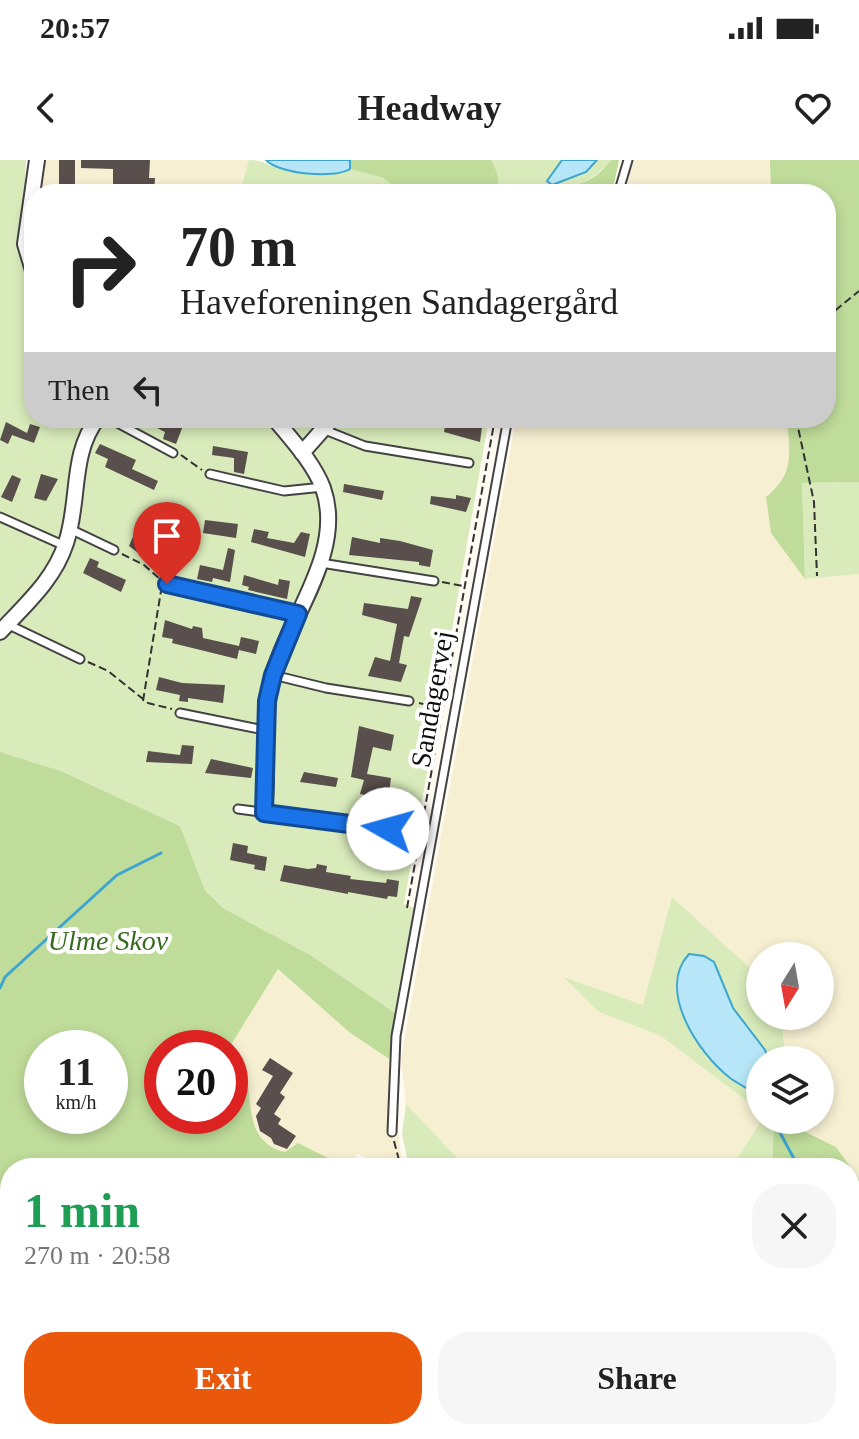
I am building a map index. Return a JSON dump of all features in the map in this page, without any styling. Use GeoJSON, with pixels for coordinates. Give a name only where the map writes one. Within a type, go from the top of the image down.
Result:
{"type":"FeatureCollection","features":[{"type":"Feature","properties":{"kind":"street"},"geometry":{"type":"LineString","coordinates":[[34,184],[37,160]]}},
{"type":"Feature","properties":{"kind":"street"},"geometry":{"type":"LineString","coordinates":[[4,628],[55,572],[70,529],[81,448],[92,428]]}},
{"type":"Feature","properties":{"kind":"street"},"geometry":{"type":"LineString","coordinates":[[264,813],[267,792],[264,730],[273,675],[319,562],[326,536],[328,508],[323,487],[282,428]]}},
{"type":"Feature","properties":{"kind":"street"},"geometry":{"type":"LineString","coordinates":[[302,453],[325,428]]}},
{"type":"Feature","properties":{"kind":"lane"},"geometry":{"type":"LineString","coordinates":[[621,184],[628,160]]}},
{"type":"Feature","properties":{"kind":"lane"},"geometry":{"type":"LineString","coordinates":[[127,428],[173,453]]}},
{"type":"Feature","properties":{"kind":"lane"},"geometry":{"type":"LineString","coordinates":[[336,428],[365,446],[469,463]]}},
{"type":"Feature","properties":{"kind":"lane","name":"Sandagervej"},"geometry":{"type":"LineString","coordinates":[[392,1132],[396,1036],[506,428]]}},
{"type":"Feature","properties":{"kind":"lane"},"geometry":{"type":"LineString","coordinates":[[210,474],[284,491],[323,487]]}},
{"type":"Feature","properties":{"kind":"lane"},"geometry":{"type":"LineString","coordinates":[[0,517],[65,546]]}},
{"type":"Feature","properties":{"kind":"lane"},"geometry":{"type":"LineString","coordinates":[[70,529],[114,550]]}},
{"type":"Feature","properties":{"kind":"lane"},"geometry":{"type":"LineString","coordinates":[[319,562],[434,581]]}},
{"type":"Feature","properties":{"kind":"lane"},"geometry":{"type":"LineString","coordinates":[[167,584],[298,614]]}},
{"type":"Feature","properties":{"kind":"lane"},"geometry":{"type":"LineString","coordinates":[[4,628],[80,659]]}},
{"type":"Feature","properties":{"kind":"lane"},"geometry":{"type":"LineString","coordinates":[[273,675],[326,688],[409,701]]}},
{"type":"Feature","properties":{"kind":"lane"},"geometry":{"type":"LineString","coordinates":[[180,713],[264,730]]}},
{"type":"Feature","properties":{"kind":"lane"},"geometry":{"type":"LineString","coordinates":[[238,809],[388,829]]}},
{"type":"Feature","properties":{"kind":"path"},"geometry":{"type":"LineString","coordinates":[[836,310],[859,291]]}},
{"type":"Feature","properties":{"kind":"path"},"geometry":{"type":"LineString","coordinates":[[407,908],[493,428]]}},
{"type":"Feature","properties":{"kind":"path"},"geometry":{"type":"LineString","coordinates":[[798,428],[814,502],[817,576]]}},
{"type":"Feature","properties":{"kind":"path"},"geometry":{"type":"LineString","coordinates":[[173,453],[210,474]]}},
{"type":"Feature","properties":{"kind":"path"},"geometry":{"type":"LineString","coordinates":[[114,550],[144,565],[162,582],[143,701]]}},
{"type":"Feature","properties":{"kind":"path"},"geometry":{"type":"LineString","coordinates":[[434,581],[465,586]]}},
{"type":"Feature","properties":{"kind":"path"},"geometry":{"type":"LineString","coordinates":[[80,659],[108,671],[143,701],[180,713]]}},
{"type":"Feature","properties":{"kind":"path"},"geometry":{"type":"LineString","coordinates":[[409,701],[441,708]]}},
{"type":"Feature","properties":{"kind":"path"},"geometry":{"type":"LineString","coordinates":[[388,829],[420,833]]}},
{"type":"Feature","properties":{"kind":"path"},"geometry":{"type":"LineString","coordinates":[[392,1132],[398,1158]]}},
{"type":"Feature","properties":{"kind":"shaded area"},"geometry":{"type":"Polygon","coordinates":[[[39,160],[249,160],[242,184],[35,184],[39,160]]]}},
{"type":"Feature","properties":{"kind":"shaded area"},"geometry":{"type":"Polygon","coordinates":[[[633,160],[770,160],[771,184],[627,184],[633,160]]]}},
{"type":"Feature","properties":{"kind":"shaded area"},"geometry":{"type":"Polygon","coordinates":[[[514,428],[788,428],[790,462],[785,482],[766,497],[805,579],[859,574],[859,1158],[844,1158],[836,1147],[809,1134],[834,1134],[834,1046],[784,1046],[783,1030],[834,1030],[834,942],[746,942],[746,964],[673,898],[643,1006],[565,979],[599,1012],[661,1036],[746,1100],[746,1134],[753,1134],[737,1158],[457,1158],[406,1104],[401,1059],[514,428]]]}},
{"type":"Feature","properties":{"kind":"shaded area"},"geometry":{"type":"Polygon","coordinates":[[[278,969],[349,1032],[397,1065],[397,1124],[402,1158],[367,1158],[358,1154],[355,1158],[328,1158],[298,1143],[285,1153],[274,1150],[262,1141],[251,1122],[248,1030],[240,1030],[278,969]]]}},
{"type":"Feature","properties":{"kind":"green space"},"geometry":{"type":"Polygon","coordinates":[[[0,160],[26,160],[21,259],[24,264],[24,428],[487,428],[404,904],[415,908],[398,1015],[312,956],[223,908],[205,890],[180,826],[61,771],[0,752],[0,160]]]}},
{"type":"Feature","properties":{"kind":"green space"},"geometry":{"type":"Polygon","coordinates":[[[249,160],[315,174],[334,174],[350,169],[383,178],[390,184],[242,184],[249,160]]]}},
{"type":"Feature","properties":{"kind":"green space"},"geometry":{"type":"Polygon","coordinates":[[[350,160],[491,160],[498,181],[497,184],[390,184],[383,178],[350,169],[350,160]]]}},
{"type":"Feature","properties":{"kind":"green space"},"geometry":{"type":"Polygon","coordinates":[[[491,160],[611,160],[600,172],[578,184],[497,184],[496,169],[491,160]]]}},
{"type":"Feature","properties":{"kind":"green space"},"geometry":{"type":"Polygon","coordinates":[[[611,160],[619,160],[614,184],[578,184],[593,178],[611,160]]]}},
{"type":"Feature","properties":{"kind":"green space"},"geometry":{"type":"Polygon","coordinates":[[[770,160],[859,160],[859,482],[802,483],[805,579],[771,533],[766,497],[776,488],[786,471],[788,428],[836,428],[836,184],[771,184],[770,160]]]}},
{"type":"Feature","properties":{"kind":"green space"},"geometry":{"type":"Polygon","coordinates":[[[859,482],[859,574],[805,579],[802,483],[859,482]]]}},
{"type":"Feature","properties":{"kind":"green space","name":"Ulme Skov"},"geometry":{"type":"Polygon","coordinates":[[[0,752],[61,771],[180,826],[205,890],[223,908],[312,956],[398,1015],[389,1059],[349,1032],[278,969],[240,1030],[144,1030],[144,1134],[248,1134],[248,1082],[254,1125],[265,1142],[285,1152],[298,1143],[328,1158],[0,1158],[0,752]]]}},
{"type":"Feature","properties":{"kind":"green space"},"geometry":{"type":"Polygon","coordinates":[[[672,897],[746,964],[746,1030],[783,1030],[784,1046],[746,1046],[746,1100],[661,1036],[599,1012],[563,977],[643,1005],[672,897]]]}},
{"type":"Feature","properties":{"kind":"green space"},"geometry":{"type":"Polygon","coordinates":[[[406,1104],[457,1158],[407,1158],[402,1134],[406,1104]]]}},
{"type":"Feature","properties":{"kind":"green space"},"geometry":{"type":"Polygon","coordinates":[[[753,1134],[773,1134],[772,1158],[737,1158],[753,1134]]]}},
{"type":"Feature","properties":{"kind":"green space","name":"Ulme Skov"},"geometry":{"type":"Polygon","coordinates":[[[773,1134],[810,1134],[836,1147],[844,1158],[772,1158],[773,1134]]]}},
{"type":"Feature","properties":{"kind":"water"},"geometry":{"type":"Polygon","coordinates":[[[266,160],[350,160],[350,169],[332,174],[307,174],[282,169],[266,160]]]}},
{"type":"Feature","properties":{"kind":"water"},"geometry":{"type":"Polygon","coordinates":[[[562,160],[597,160],[586,172],[555,184],[547,181],[562,160]]]}},
{"type":"Feature","properties":{"kind":"water"},"geometry":{"type":"Polygon","coordinates":[[[689,954],[704,956],[714,962],[733,1008],[746,1025],[746,1030],[750,1030],[762,1046],[746,1046],[746,1088],[718,1067],[694,1037],[679,1002],[677,985],[680,969],[689,954]]]}},
{"type":"Feature","properties":{"kind":"building"},"geometry":{"type":"Polygon","coordinates":[[[59,160],[75,160],[75,184],[59,184],[59,160]]]}},
{"type":"Feature","properties":{"kind":"building"},"geometry":{"type":"Polygon","coordinates":[[[81,160],[150,160],[149,178],[155,178],[155,184],[113,184],[113,169],[81,168],[81,160]]]}},
{"type":"Feature","properties":{"kind":"building"},"geometry":{"type":"Polygon","coordinates":[[[6,422],[27,433],[29,428],[40,428],[34,443],[12,435],[8,444],[0,440],[6,422]]]}},
{"type":"Feature","properties":{"kind":"building"},"geometry":{"type":"Polygon","coordinates":[[[157,428],[182,428],[176,444],[163,439],[165,432],[157,428]]]}},
{"type":"Feature","properties":{"kind":"building"},"geometry":{"type":"Polygon","coordinates":[[[445,428],[482,428],[480,442],[444,432],[445,428]]]}},
{"type":"Feature","properties":{"kind":"building"},"geometry":{"type":"Polygon","coordinates":[[[100,444],[136,460],[132,469],[158,481],[154,490],[105,467],[108,459],[95,453],[100,444]]]}},
{"type":"Feature","properties":{"kind":"building"},"geometry":{"type":"Polygon","coordinates":[[[213,446],[248,452],[244,474],[234,472],[234,458],[212,455],[213,446]]]}},
{"type":"Feature","properties":{"kind":"building"},"geometry":{"type":"Polygon","coordinates":[[[41,474],[58,479],[46,501],[34,498],[41,474]]]}},
{"type":"Feature","properties":{"kind":"building"},"geometry":{"type":"Polygon","coordinates":[[[12,475],[21,479],[12,502],[1,497],[12,475]]]}},
{"type":"Feature","properties":{"kind":"building"},"geometry":{"type":"Polygon","coordinates":[[[344,484],[384,491],[382,500],[343,492],[344,484]]]}},
{"type":"Feature","properties":{"kind":"building"},"geometry":{"type":"Polygon","coordinates":[[[456,495],[471,498],[466,512],[430,504],[431,496],[456,499],[456,495]]]}},
{"type":"Feature","properties":{"kind":"building"},"geometry":{"type":"Polygon","coordinates":[[[205,520],[238,524],[236,538],[203,533],[205,520]]]}},
{"type":"Feature","properties":{"kind":"building"},"geometry":{"type":"Polygon","coordinates":[[[254,529],[269,532],[267,538],[294,543],[301,532],[310,534],[305,557],[251,542],[254,529]]]}},
{"type":"Feature","properties":{"kind":"building"},"geometry":{"type":"Polygon","coordinates":[[[135,532],[152,541],[145,558],[129,546],[135,532]]]}},
{"type":"Feature","properties":{"kind":"building"},"geometry":{"type":"Polygon","coordinates":[[[352,537],[380,543],[380,538],[400,541],[433,550],[430,567],[419,565],[419,562],[349,555],[352,537]]]}},
{"type":"Feature","properties":{"kind":"building"},"geometry":{"type":"Polygon","coordinates":[[[228,548],[235,550],[230,582],[213,578],[212,582],[197,579],[200,565],[223,570],[228,548]]]}},
{"type":"Feature","properties":{"kind":"building"},"geometry":{"type":"Polygon","coordinates":[[[90,558],[99,562],[97,567],[126,580],[121,592],[83,573],[90,558]]]}},
{"type":"Feature","properties":{"kind":"building"},"geometry":{"type":"Polygon","coordinates":[[[244,575],[278,585],[279,579],[290,581],[287,599],[248,590],[249,587],[242,585],[244,575]]]}},
{"type":"Feature","properties":{"kind":"building"},"geometry":{"type":"Polygon","coordinates":[[[411,596],[422,598],[409,637],[404,636],[399,663],[407,665],[401,682],[368,676],[375,657],[390,661],[397,624],[362,615],[364,603],[408,609],[411,596]]]}},
{"type":"Feature","properties":{"kind":"building"},"geometry":{"type":"Polygon","coordinates":[[[165,620],[192,629],[193,626],[202,628],[203,638],[239,646],[241,637],[259,641],[256,654],[239,650],[237,659],[172,643],[173,639],[162,637],[165,620]]]}},
{"type":"Feature","properties":{"kind":"building"},"geometry":{"type":"Polygon","coordinates":[[[159,677],[182,683],[225,685],[223,703],[188,698],[188,702],[179,701],[180,695],[156,690],[159,677]]]}},
{"type":"Feature","properties":{"kind":"building"},"geometry":{"type":"Polygon","coordinates":[[[359,726],[394,735],[391,751],[373,747],[367,774],[391,778],[388,800],[360,794],[364,780],[351,777],[359,726]]]}},
{"type":"Feature","properties":{"kind":"building"},"geometry":{"type":"Polygon","coordinates":[[[182,745],[194,746],[192,764],[146,762],[148,751],[180,755],[182,745]]]}},
{"type":"Feature","properties":{"kind":"building"},"geometry":{"type":"Polygon","coordinates":[[[211,759],[253,768],[251,778],[205,773],[211,759]]]}},
{"type":"Feature","properties":{"kind":"building"},"geometry":{"type":"Polygon","coordinates":[[[304,772],[338,778],[336,787],[300,782],[304,772]]]}},
{"type":"Feature","properties":{"kind":"building"},"geometry":{"type":"Polygon","coordinates":[[[233,843],[248,846],[247,853],[267,857],[265,871],[254,869],[255,865],[230,860],[233,843]]]}},
{"type":"Feature","properties":{"kind":"building"},"geometry":{"type":"Polygon","coordinates":[[[317,864],[327,866],[326,872],[351,876],[350,879],[386,883],[387,879],[399,881],[397,897],[388,896],[387,899],[348,894],[280,881],[284,865],[308,869],[316,868],[317,864]]]}},
{"type":"Feature","properties":{"kind":"building"},"geometry":{"type":"Polygon","coordinates":[[[270,1058],[293,1073],[280,1093],[285,1097],[274,1114],[281,1119],[278,1124],[296,1136],[287,1149],[274,1144],[260,1131],[256,1116],[261,1108],[256,1104],[273,1076],[262,1070],[270,1058]]]}},
{"type":"Feature","properties":{"kind":"waterway"},"geometry":{"type":"LineString","coordinates":[[0,988],[5,977],[117,875],[161,853]]}},
{"type":"Feature","properties":{"kind":"waterway"},"geometry":{"type":"LineString","coordinates":[[781,1134],[794,1158]]}},
{"type":"Feature","properties":{"kind":"route"},"geometry":{"type":"LineString","coordinates":[[167,584],[298,614],[273,675],[267,701],[264,730],[267,792],[264,813],[388,829]]}}]}
